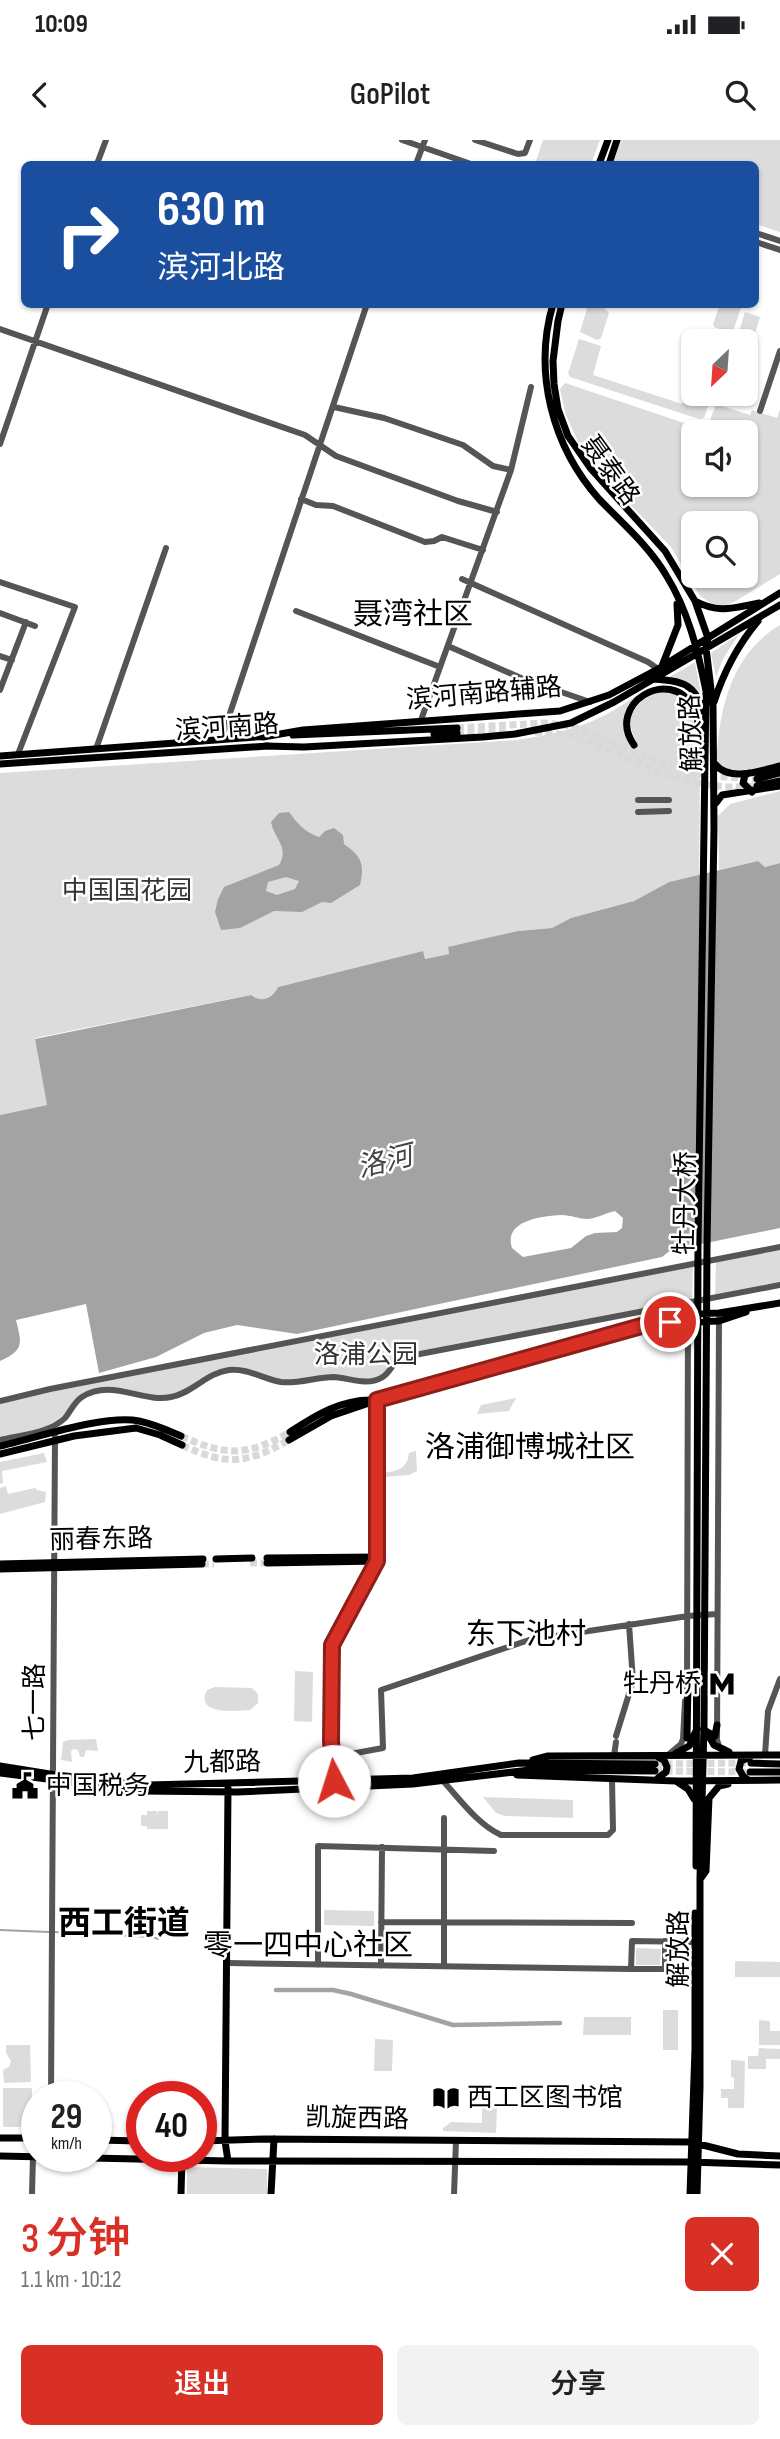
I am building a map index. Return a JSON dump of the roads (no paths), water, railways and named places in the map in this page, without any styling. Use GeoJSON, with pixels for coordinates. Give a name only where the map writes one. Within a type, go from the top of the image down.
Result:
{"type":"FeatureCollection","features":[{"type":"Feature","properties":{"kind":"main road"},"geometry":{"type":"LineString","coordinates":[[600,161],[608,140]]}},
{"type":"Feature","properties":{"kind":"main road"},"geometry":{"type":"LineString","coordinates":[[610,161],[617,140]]}},
{"type":"Feature","properties":{"kind":"main road","name":"聂泰路"},"geometry":{"type":"LineString","coordinates":[[552,308],[546,333],[545,366],[549,399],[560,436],[579,473],[654,557],[667,576],[697,644]]}},
{"type":"Feature","properties":{"kind":"main road","name":"聂泰路"},"geometry":{"type":"LineString","coordinates":[[561,308],[553,361],[558,409],[568,436],[603,483],[665,551],[695,601],[708,638]]}},
{"type":"Feature","properties":{"kind":"main road"},"geometry":{"type":"LineString","coordinates":[[695,601],[724,610],[766,601],[780,593]]}},
{"type":"Feature","properties":{"kind":"main road"},"geometry":{"type":"LineString","coordinates":[[660,667],[678,625],[677,596]]}},
{"type":"Feature","properties":{"kind":"main road","name":"滨河南路辅路"},"geometry":{"type":"LineString","coordinates":[[263,737],[303,730],[560,711],[610,695],[766,601]]}},
{"type":"Feature","properties":{"kind":"main road","name":"滨河南路辅路"},"geometry":{"type":"LineString","coordinates":[[265,746],[304,747],[484,737],[571,723],[614,702],[780,605]]}},
{"type":"Feature","properties":{"kind":"main road"},"geometry":{"type":"LineString","coordinates":[[713,706],[722,676],[737,649],[763,615]]}},
{"type":"Feature","properties":{"kind":"main road","name":"解放路"},"geometry":{"type":"LineString","coordinates":[[708,638],[706,648],[713,706],[714,828]]}},
{"type":"Feature","properties":{"kind":"main road","name":"解放路"},"geometry":{"type":"LineString","coordinates":[[697,644],[706,691],[705,831]]}},
{"type":"Feature","properties":{"kind":"main road"},"geometry":{"type":"LineString","coordinates":[[654,679],[678,682],[693,690],[700,699],[705,725]]}},
{"type":"Feature","properties":{"kind":"main road"},"geometry":{"type":"LineString","coordinates":[[634,745],[627,730],[627,722],[636,701],[642,694],[652,690],[663,688],[675,691],[693,706],[697,717],[699,750],[705,766]]}},
{"type":"Feature","properties":{"kind":"main road"},"geometry":{"type":"LineString","coordinates":[[483,718],[484,737]]}},
{"type":"Feature","properties":{"kind":"main road","name":"滨河南路"},"geometry":{"type":"LineString","coordinates":[[0,756],[65,755],[265,746],[457,730],[221,740],[96,750],[65,755],[0,764]]}},
{"type":"Feature","properties":{"kind":"main road"},"geometry":{"type":"LineString","coordinates":[[714,763],[727,772],[749,773],[780,766]]}},
{"type":"Feature","properties":{"kind":"main road"},"geometry":{"type":"LineString","coordinates":[[749,773],[743,783],[748,790],[780,773]]}},
{"type":"Feature","properties":{"kind":"main road"},"geometry":{"type":"LineString","coordinates":[[714,809],[722,796],[780,781]]}},
{"type":"Feature","properties":{"kind":"main road"},"geometry":{"type":"LineString","coordinates":[[756,786],[780,786]]}},
{"type":"Feature","properties":{"kind":"main road","name":"牡丹大桥"},"geometry":{"type":"LineString","coordinates":[[701,1705],[714,828]]}},
{"type":"Feature","properties":{"kind":"main road","name":"牡丹大桥"},"geometry":{"type":"LineString","coordinates":[[701,1705],[698,1245],[705,831]]}},
{"type":"Feature","properties":{"kind":"main road"},"geometry":{"type":"LineString","coordinates":[[290,1436],[322,1412],[357,1399],[377,1400],[652,1323],[719,1317],[780,1303]]}},
{"type":"Feature","properties":{"kind":"main road"},"geometry":{"type":"LineString","coordinates":[[0,1454],[98,1423],[138,1420],[181,1436]]}},
{"type":"Feature","properties":{"kind":"main road"},"geometry":{"type":"LineString","coordinates":[[0,1446],[136,1428],[160,1435],[182,1446]]}},
{"type":"Feature","properties":{"kind":"main road"},"geometry":{"type":"LineString","coordinates":[[267,1561],[377,1559]]}},
{"type":"Feature","properties":{"kind":"main road"},"geometry":{"type":"LineString","coordinates":[[215,1561],[251,1561]]}},
{"type":"Feature","properties":{"kind":"main road","name":"丽春东路"},"geometry":{"type":"LineString","coordinates":[[0,1564],[202,1562]]}},
{"type":"Feature","properties":{"kind":"main road","name":"丽春东路"},"geometry":{"type":"LineString","coordinates":[[0,1569],[55,1565]]}},
{"type":"Feature","properties":{"kind":"main road"},"geometry":{"type":"LineString","coordinates":[[688,1682],[687,1738],[693,1737],[700,1727]]}},
{"type":"Feature","properties":{"kind":"main road","name":"解放路"},"geometry":{"type":"LineString","coordinates":[[694,2142],[701,2074],[701,1705]]}},
{"type":"Feature","properties":{"kind":"main road"},"geometry":{"type":"LineString","coordinates":[[700,1727],[712,1736],[716,1734],[717,1725]]}},
{"type":"Feature","properties":{"kind":"main road"},"geometry":{"type":"LineString","coordinates":[[700,1727],[714,1745],[729,1752],[761,1755]]}},
{"type":"Feature","properties":{"kind":"main road"},"geometry":{"type":"LineString","coordinates":[[655,1763],[689,1746],[700,1727]]}},
{"type":"Feature","properties":{"kind":"main road"},"geometry":{"type":"LineString","coordinates":[[668,1755],[780,1755]]}},
{"type":"Feature","properties":{"kind":"main road"},"geometry":{"type":"LineString","coordinates":[[761,1755],[744,1759],[739,1765],[740,1773],[780,1780]]}},
{"type":"Feature","properties":{"kind":"main road"},"geometry":{"type":"LineString","coordinates":[[519,1763],[548,1756],[614,1756],[655,1763],[664,1760],[667,1767],[663,1776],[654,1780]]}},
{"type":"Feature","properties":{"kind":"main road","name":"九都路"},"geometry":{"type":"LineString","coordinates":[[230,1788],[413,1778],[519,1763],[655,1763]]}},
{"type":"Feature","properties":{"kind":"main road","name":"九都路"},"geometry":{"type":"LineString","coordinates":[[0,1766],[141,1791],[412,1784],[530,1770],[655,1763]]}},
{"type":"Feature","properties":{"kind":"main road"},"geometry":{"type":"LineString","coordinates":[[700,1878],[706,1871],[709,1798],[719,1786],[780,1764]]}},
{"type":"Feature","properties":{"kind":"main road"},"geometry":{"type":"LineString","coordinates":[[499,1774],[699,1781],[780,1772]]}},
{"type":"Feature","properties":{"kind":"main road","name":"九都路"},"geometry":{"type":"LineString","coordinates":[[0,1773],[53,1777]]}},
{"type":"Feature","properties":{"kind":"main road"},"geometry":{"type":"LineString","coordinates":[[676,1781],[688,1788],[696,1802]]}},
{"type":"Feature","properties":{"kind":"main road","name":"解放路"},"geometry":{"type":"LineString","coordinates":[[697,2194],[694,2142],[696,1802],[699,1781]]}},
{"type":"Feature","properties":{"kind":"main road"},"geometry":{"type":"LineString","coordinates":[[228,2161],[230,1788]]}},
{"type":"Feature","properties":{"kind":"main road"},"geometry":{"type":"LineString","coordinates":[[0,2138],[21,2138]]}},
{"type":"Feature","properties":{"kind":"main road"},"geometry":{"type":"LineString","coordinates":[[271,2194],[274,2139]]}},
{"type":"Feature","properties":{"kind":"main road","name":"凯旋西路"},"geometry":{"type":"LineString","coordinates":[[217,2141],[274,2139],[694,2142],[738,2154],[780,2156]]}},
{"type":"Feature","properties":{"kind":"main road","name":"凯旋西路"},"geometry":{"type":"LineString","coordinates":[[0,2156],[21,2156]]}},
{"type":"Feature","properties":{"kind":"main road","name":"凯旋西路"},"geometry":{"type":"LineString","coordinates":[[217,2160],[694,2162],[780,2165]]}},
{"type":"Feature","properties":{"kind":"main road","name":"解放路"},"geometry":{"type":"LineString","coordinates":[[690,2194],[694,2162]]}},
{"type":"Feature","properties":{"kind":"main road"},"geometry":{"type":"LineString","coordinates":[[181,2194],[182,2172]]}},
{"type":"Feature","properties":{"kind":"street"},"geometry":{"type":"LineString","coordinates":[[98,161],[106,140]]}},
{"type":"Feature","properties":{"kind":"street"},"geometry":{"type":"LineString","coordinates":[[402,140],[423,144],[464,161]]}},
{"type":"Feature","properties":{"kind":"street"},"geometry":{"type":"LineString","coordinates":[[475,140],[518,154],[525,153],[530,140]]}},
{"type":"Feature","properties":{"kind":"street"},"geometry":{"type":"LineString","coordinates":[[417,161],[423,144]]}},
{"type":"Feature","properties":{"kind":"street"},"geometry":{"type":"LineString","coordinates":[[759,234],[780,241]]}},
{"type":"Feature","properties":{"kind":"street"},"geometry":{"type":"LineString","coordinates":[[759,243],[780,250]]}},
{"type":"Feature","properties":{"kind":"street"},"geometry":{"type":"LineString","coordinates":[[0,444],[47,308]]}},
{"type":"Feature","properties":{"kind":"street"},"geometry":{"type":"LineString","coordinates":[[221,740],[366,308]]}},
{"type":"Feature","properties":{"kind":"street"},"geometry":{"type":"LineString","coordinates":[[0,329],[305,435],[336,456],[458,501],[496,512]]}},
{"type":"Feature","properties":{"kind":"street"},"geometry":{"type":"LineString","coordinates":[[760,411],[780,351]]}},
{"type":"Feature","properties":{"kind":"street"},"geometry":{"type":"LineString","coordinates":[[421,720],[511,470],[531,387]]}},
{"type":"Feature","properties":{"kind":"street"},"geometry":{"type":"LineString","coordinates":[[334,407],[384,418],[463,445],[493,466],[511,470]]}},
{"type":"Feature","properties":{"kind":"street"},"geometry":{"type":"LineString","coordinates":[[301,499],[316,505],[333,506],[425,542],[442,537],[484,550]]}},
{"type":"Feature","properties":{"kind":"street"},"geometry":{"type":"LineString","coordinates":[[96,750],[166,548]]}},
{"type":"Feature","properties":{"kind":"street"},"geometry":{"type":"LineString","coordinates":[[462,579],[660,667]]}},
{"type":"Feature","properties":{"kind":"street"},"geometry":{"type":"LineString","coordinates":[[0,582],[75,607],[18,754]]}},
{"type":"Feature","properties":{"kind":"street"},"geometry":{"type":"LineString","coordinates":[[296,611],[440,667]]}},
{"type":"Feature","properties":{"kind":"street"},"geometry":{"type":"LineString","coordinates":[[0,612],[35,625]]}},
{"type":"Feature","properties":{"kind":"street"},"geometry":{"type":"LineString","coordinates":[[0,690],[26,622]]}},
{"type":"Feature","properties":{"kind":"street"},"geometry":{"type":"LineString","coordinates":[[448,646],[520,678],[592,702]]}},
{"type":"Feature","properties":{"kind":"street"},"geometry":{"type":"LineString","coordinates":[[0,656],[12,660]]}},
{"type":"Feature","properties":{"kind":"street"},"geometry":{"type":"LineString","coordinates":[[638,800],[669,800]]}},
{"type":"Feature","properties":{"kind":"street"},"geometry":{"type":"LineString","coordinates":[[638,812],[669,811]]}},
{"type":"Feature","properties":{"kind":"street"},"geometry":{"type":"LineString","coordinates":[[0,1401],[780,1247]]}},
{"type":"Feature","properties":{"kind":"street"},"geometry":{"type":"LineString","coordinates":[[0,1440],[50,1428],[65,1418],[82,1396],[101,1391],[122,1390],[159,1398],[171,1397],[188,1391],[208,1376],[228,1370],[245,1370],[280,1382],[336,1377],[368,1382],[379,1380],[386,1375],[399,1358],[780,1285]]}},
{"type":"Feature","properties":{"kind":"street"},"geometry":{"type":"LineString","coordinates":[[719,1317],[717,1725],[719,1745],[729,1752]]}},
{"type":"Feature","properties":{"kind":"street"},"geometry":{"type":"LineString","coordinates":[[668,1755],[683,1739],[688,1682],[688,1318]]}},
{"type":"Feature","properties":{"kind":"street"},"geometry":{"type":"LineString","coordinates":[[334,1781],[331,1741],[332,1645],[377,1559],[377,1400]]}},
{"type":"Feature","properties":{"kind":"street","name":"七一路"},"geometry":{"type":"LineString","coordinates":[[51,2081],[55,1437]]}},
{"type":"Feature","properties":{"kind":"street"},"geometry":{"type":"LineString","coordinates":[[334,1764],[345,1755],[383,1748],[381,1690],[529,1640],[629,1624],[717,1614]]}},
{"type":"Feature","properties":{"kind":"street"},"geometry":{"type":"LineString","coordinates":[[614,1756],[616,1739],[633,1681],[629,1624]]}},
{"type":"Feature","properties":{"kind":"street"},"geometry":{"type":"LineString","coordinates":[[761,1755],[768,1710],[780,1679]]}},
{"type":"Feature","properties":{"kind":"street"},"geometry":{"type":"LineString","coordinates":[[442,1780],[479,1820],[501,1835],[608,1835],[612,1830],[612,1779]]}},
{"type":"Feature","properties":{"kind":"street"},"geometry":{"type":"LineString","coordinates":[[444,1818],[444,1966]]}},
{"type":"Feature","properties":{"kind":"street"},"geometry":{"type":"LineString","coordinates":[[318,1965],[318,1846],[494,1851]]}},
{"type":"Feature","properties":{"kind":"street"},"geometry":{"type":"LineString","coordinates":[[381,1966],[382,1847]]}},
{"type":"Feature","properties":{"kind":"street"},"geometry":{"type":"LineString","coordinates":[[381,1922],[632,1923]]}},
{"type":"Feature","properties":{"kind":"street"},"geometry":{"type":"LineString","coordinates":[[631,1969],[632,1941],[695,1942]]}},
{"type":"Feature","properties":{"kind":"street"},"geometry":{"type":"LineString","coordinates":[[230,1963],[665,1969],[665,1941]]}},
{"type":"Feature","properties":{"kind":"street"},"geometry":{"type":"LineString","coordinates":[[455,2194],[456,2141]]}},
{"type":"Feature","properties":{"kind":"street"},"geometry":{"type":"LineString","coordinates":[[32,2194],[33,2172]]}},
{"type":"Feature","properties":{"kind":"water"},"geometry":{"type":"Polygon","coordinates":[[[289,812],[301,827],[319,837],[334,828],[343,835],[344,844],[354,852],[362,866],[360,885],[331,903],[322,902],[302,912],[274,911],[240,928],[221,930],[215,912],[224,887],[279,865],[282,859],[282,848],[271,822],[279,813],[289,812]],[[286,877],[268,882],[266,891],[277,895],[295,889],[299,881],[286,877]]]}},
{"type":"Feature","properties":{"kind":"water","name":"洛河"},"geometry":{"type":"Polygon","coordinates":[[[758,861],[765,867],[780,863],[780,1228],[671,1250],[662,1257],[297,1334],[237,1325],[204,1333],[156,1357],[99,1373],[86,1304],[16,1320],[19,1345],[17,1350],[0,1361],[0,1115],[47,1105],[35,1039],[251,995],[259,999],[266,998],[278,987],[423,951],[425,959],[449,954],[448,947],[518,931],[552,928],[571,918],[634,901],[669,882],[758,861]],[[615,1211],[588,1219],[561,1215],[534,1219],[518,1226],[513,1232],[512,1248],[523,1257],[571,1248],[586,1236],[617,1232],[622,1228],[623,1218],[615,1211]]]}},
{"type":"Feature","properties":{"kind":"waterway"},"geometry":{"type":"LineString","coordinates":[[0,1930],[49,1932]]}},
{"type":"Feature","properties":{"kind":"waterway"},"geometry":{"type":"LineString","coordinates":[[54,1932],[158,1939]]}},
{"type":"Feature","properties":{"kind":"waterway"},"geometry":{"type":"LineString","coordinates":[[276,1990],[333,1990],[453,2025],[560,2023]]}},
{"type":"Feature","properties":{"kind":"tunnel"},"geometry":{"type":"LineString","coordinates":[[457,728],[544,723],[571,726],[674,768],[710,776],[757,779]]}},
{"type":"Feature","properties":{"kind":"tunnel"},"geometry":{"type":"LineString","coordinates":[[457,733],[509,732]]}},
{"type":"Feature","properties":{"kind":"tunnel"},"geometry":{"type":"LineString","coordinates":[[535,732],[579,739],[687,781],[715,786],[757,786]]}},
{"type":"Feature","properties":{"kind":"tunnel"},"geometry":{"type":"LineString","coordinates":[[181,1436],[211,1447],[236,1451],[261,1446],[290,1432]]}},
{"type":"Feature","properties":{"kind":"tunnel"},"geometry":{"type":"LineString","coordinates":[[182,1445],[211,1456],[236,1459],[261,1454],[289,1440]]}},
{"type":"Feature","properties":{"kind":"tunnel"},"geometry":{"type":"LineString","coordinates":[[250,1563],[267,1563]]}},
{"type":"Feature","properties":{"kind":"tunnel"},"geometry":{"type":"LineString","coordinates":[[202,1564],[214,1564]]}},
{"type":"Feature","properties":{"kind":"tunnel"},"geometry":{"type":"LineString","coordinates":[[655,1764],[751,1763]]}},
{"type":"Feature","properties":{"kind":"tunnel"},"geometry":{"type":"LineString","coordinates":[[655,1771],[750,1772]]}},
{"type":"Feature","properties":{"kind":"place","name":"牡丹桥"},"geometry":{"type":"Point","coordinates":[722,1684]}},
{"type":"Feature","properties":{"kind":"place","name":"中国税务"},"geometry":{"type":"Point","coordinates":[25,1786]}},
{"type":"Feature","properties":{"kind":"place","name":"西工区图书馆"},"geometry":{"type":"Point","coordinates":[446,2098]}},
{"type":"Feature","properties":{"kind":"district","name":"聂湾社区"},"geometry":{"type":"Point","coordinates":[413,615]}},
{"type":"Feature","properties":{"kind":"district","name":"洛浦御博城社区"},"geometry":{"type":"Point","coordinates":[530,1448]}},
{"type":"Feature","properties":{"kind":"district","name":"东下池村"},"geometry":{"type":"Point","coordinates":[526,1635]}},
{"type":"Feature","properties":{"kind":"district","name":"西工街道"},"geometry":{"type":"Point","coordinates":[124,1924]}},
{"type":"Feature","properties":{"kind":"district","name":"零一四中心社区"},"geometry":{"type":"Point","coordinates":[308,1946]}},
{"type":"Feature","properties":{"kind":"park label","name":"中国国花园"},"geometry":{"type":"Point","coordinates":[127,891]}},
{"type":"Feature","properties":{"kind":"park label","name":"洛浦公园"},"geometry":{"type":"Point","coordinates":[366,1355]}}]}
